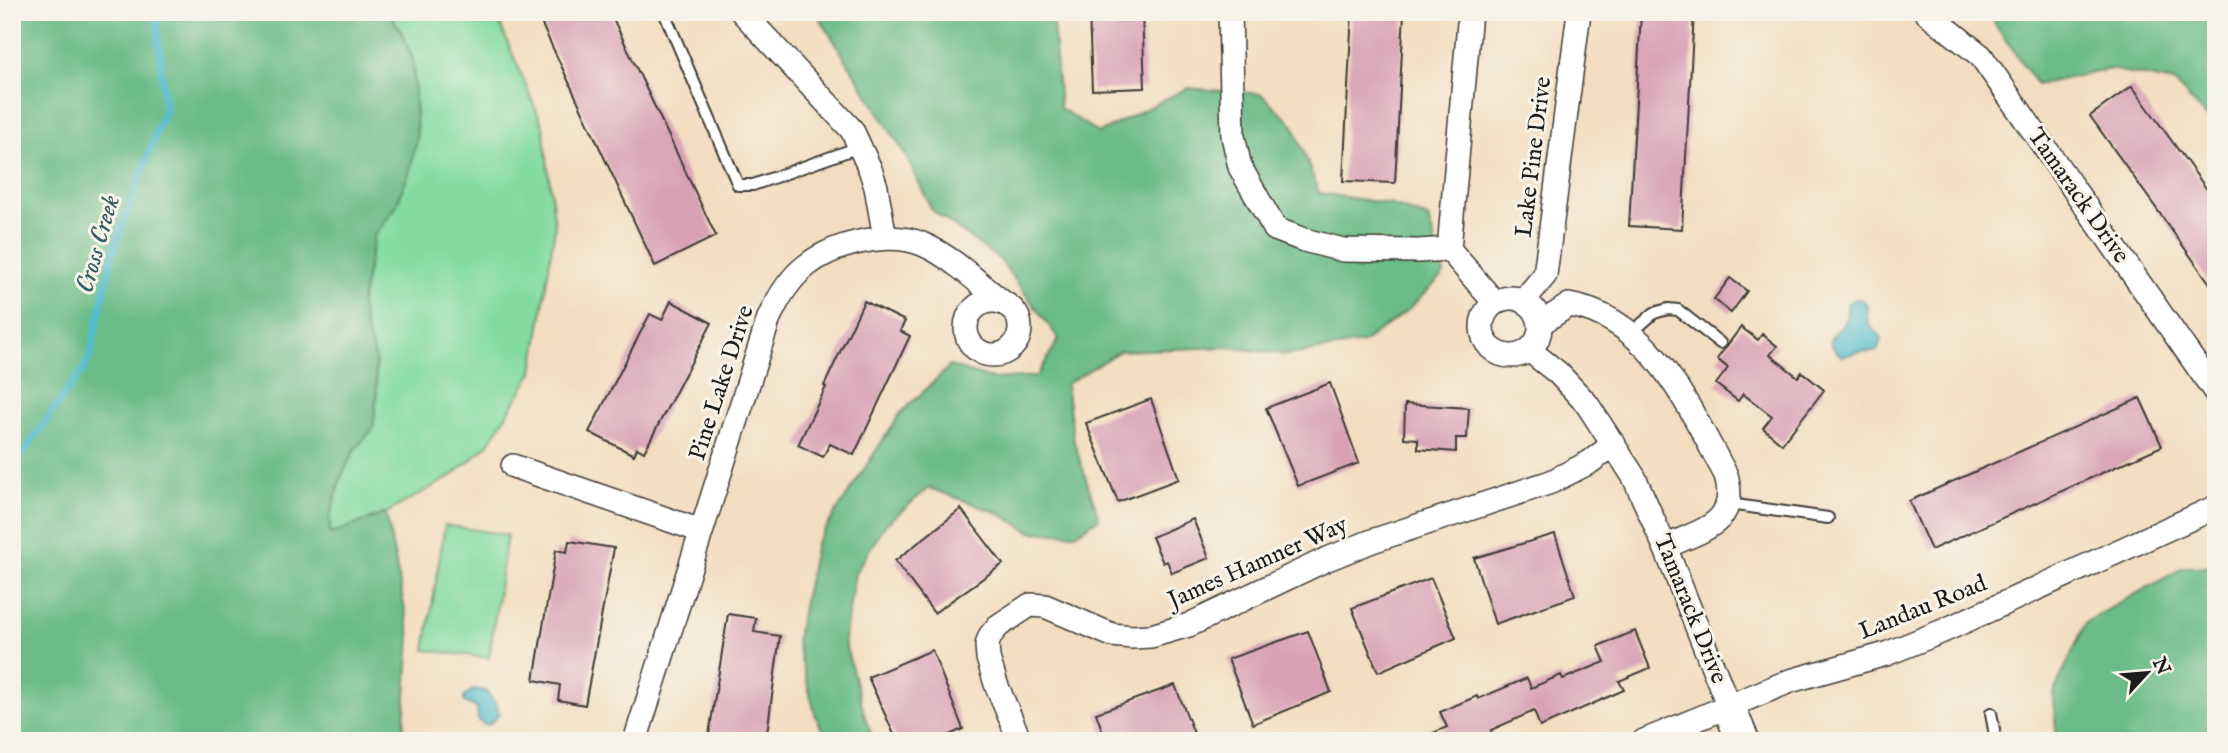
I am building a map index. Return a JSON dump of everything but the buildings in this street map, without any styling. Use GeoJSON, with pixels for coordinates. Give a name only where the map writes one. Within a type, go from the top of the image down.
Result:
{"type":"FeatureCollection","features":[{"type":"Feature","properties":{"kind":"street"},"geometry":{"type":"LineString","coordinates":[[742,12],[852,130],[876,187],[885,238]]}},
{"type":"Feature","properties":{"kind":"street"},"geometry":{"type":"LineString","coordinates":[[1230,12],[1234,136],[1240,167],[1275,229],[1343,250],[1449,249]]}},
{"type":"Feature","properties":{"kind":"street"},"geometry":{"type":"LineString","coordinates":[[1470,12],[1449,249],[1495,303]]}},
{"type":"Feature","properties":{"kind":"street","name":"Lake Pine Drive"},"geometry":{"type":"LineString","coordinates":[[1523,301],[1545,275],[1579,12]]}},
{"type":"Feature","properties":{"kind":"street","name":"Tamarack Drive"},"geometry":{"type":"LineString","coordinates":[[1926,12],[1981,56],[2216,393]]}},
{"type":"Feature","properties":{"kind":"street","name":"Pine Lake Drive"},"geometry":{"type":"LineString","coordinates":[[635,741],[769,318],[780,295],[806,265],[828,252],[860,241],[902,238],[921,243],[939,253],[1005,304]]}},
{"type":"Feature","properties":{"kind":"street"},"geometry":{"type":"LineString","coordinates":[[1504,299],[1523,301],[1537,314],[1539,334],[1529,350],[1521,355],[1502,355],[1487,345],[1483,336],[1483,318],[1488,309],[1504,299]]}},
{"type":"Feature","properties":{"kind":"street"},"geometry":{"type":"LineString","coordinates":[[1540,324],[1569,305],[1586,308],[1613,320],[1658,361],[1678,390],[1726,475],[1730,489],[1729,505],[1720,520],[1665,547]]}},
{"type":"Feature","properties":{"kind":"street","name":"Tamarack Drive"},"geometry":{"type":"LineString","coordinates":[[1529,350],[1558,373],[1587,404],[1634,477],[1743,741]]}},
{"type":"Feature","properties":{"kind":"street","name":"James Hamner Way"},"geometry":{"type":"LineString","coordinates":[[1020,741],[996,684],[987,645],[998,626],[1018,611],[1030,605],[1045,606],[1112,635],[1151,636],[1189,625],[1372,541],[1551,482],[1590,462],[1614,444]]}},
{"type":"Feature","properties":{"kind":"street"},"geometry":{"type":"LineString","coordinates":[[513,466],[701,531]]}},
{"type":"Feature","properties":{"kind":"street","name":"Landau Road"},"geometry":{"type":"LineString","coordinates":[[1644,741],[1790,681],[1886,654],[1943,631],[2216,507]]}},
{"type":"Feature","properties":{"kind":"lane"},"geometry":{"type":"LineString","coordinates":[[664,12],[738,185],[753,185],[859,147]]}},
{"type":"Feature","properties":{"kind":"lane"},"geometry":{"type":"LineString","coordinates":[[1630,334],[1654,313],[1668,309],[1678,310],[1720,343]]}},
{"type":"Feature","properties":{"kind":"lane"},"geometry":{"type":"LineString","coordinates":[[1729,505],[1828,518]]}},
{"type":"Feature","properties":{"kind":"lane"},"geometry":{"type":"LineString","coordinates":[[1991,713],[1996,741]]}},
{"type":"Feature","properties":{"kind":"green space"},"geometry":{"type":"Polygon","coordinates":[[[12,12],[389,12],[403,35],[413,60],[417,139],[409,173],[395,208],[374,236],[361,303],[364,324],[375,356],[377,394],[373,429],[355,449],[341,477],[330,517],[330,534],[386,513],[410,636],[403,741],[12,741],[12,12]]]}},
{"type":"Feature","properties":{"kind":"green space"},"geometry":{"type":"Polygon","coordinates":[[[389,12],[490,12],[499,22],[543,126],[555,227],[533,372],[488,445],[452,476],[386,513],[330,535],[330,517],[341,477],[355,449],[373,429],[377,394],[375,356],[364,324],[361,303],[374,236],[395,208],[409,173],[417,139],[413,60],[403,35],[389,12]]]}},
{"type":"Feature","properties":{"kind":"green space"},"geometry":{"type":"Polygon","coordinates":[[[816,12],[1052,12],[1060,108],[1099,133],[1187,88],[1261,94],[1293,124],[1319,193],[1390,204],[1428,218],[1444,274],[1408,310],[1363,343],[1288,355],[1228,347],[1120,351],[1066,384],[1074,442],[1099,518],[1076,534],[1031,532],[996,512],[929,488],[886,524],[855,573],[844,640],[874,741],[828,741],[816,717],[796,641],[816,543],[900,414],[950,366],[992,379],[1037,376],[1059,339],[1000,260],[932,210],[906,156],[816,12]]]}},
{"type":"Feature","properties":{"kind":"green space"},"geometry":{"type":"Polygon","coordinates":[[[1994,12],[2216,12],[2216,127],[2174,82],[2110,69],[2037,85],[1994,23],[1994,12]]]}},
{"type":"Feature","properties":{"kind":"green space"},"geometry":{"type":"Polygon","coordinates":[[[445,525],[507,535],[489,658],[425,650],[445,525]]]}},
{"type":"Feature","properties":{"kind":"green space"},"geometry":{"type":"Polygon","coordinates":[[[2184,567],[2216,567],[2216,741],[2057,741],[2053,694],[2086,622],[2184,567]]]}},
{"type":"Feature","properties":{"kind":"water"},"geometry":{"type":"Polygon","coordinates":[[[1855,299],[1866,303],[1869,324],[1881,339],[1878,350],[1841,356],[1831,345],[1831,338],[1846,321],[1848,303],[1855,299]]]}},
{"type":"Feature","properties":{"kind":"water"},"geometry":{"type":"Polygon","coordinates":[[[474,689],[486,691],[497,706],[499,715],[488,725],[478,720],[477,708],[464,702],[464,697],[474,689]]]}},
{"type":"Feature","properties":{"kind":"waterway","name":"Cross Creek"},"geometry":{"type":"LineString","coordinates":[[12,469],[90,356],[114,249],[165,109],[156,12]]}}]}
